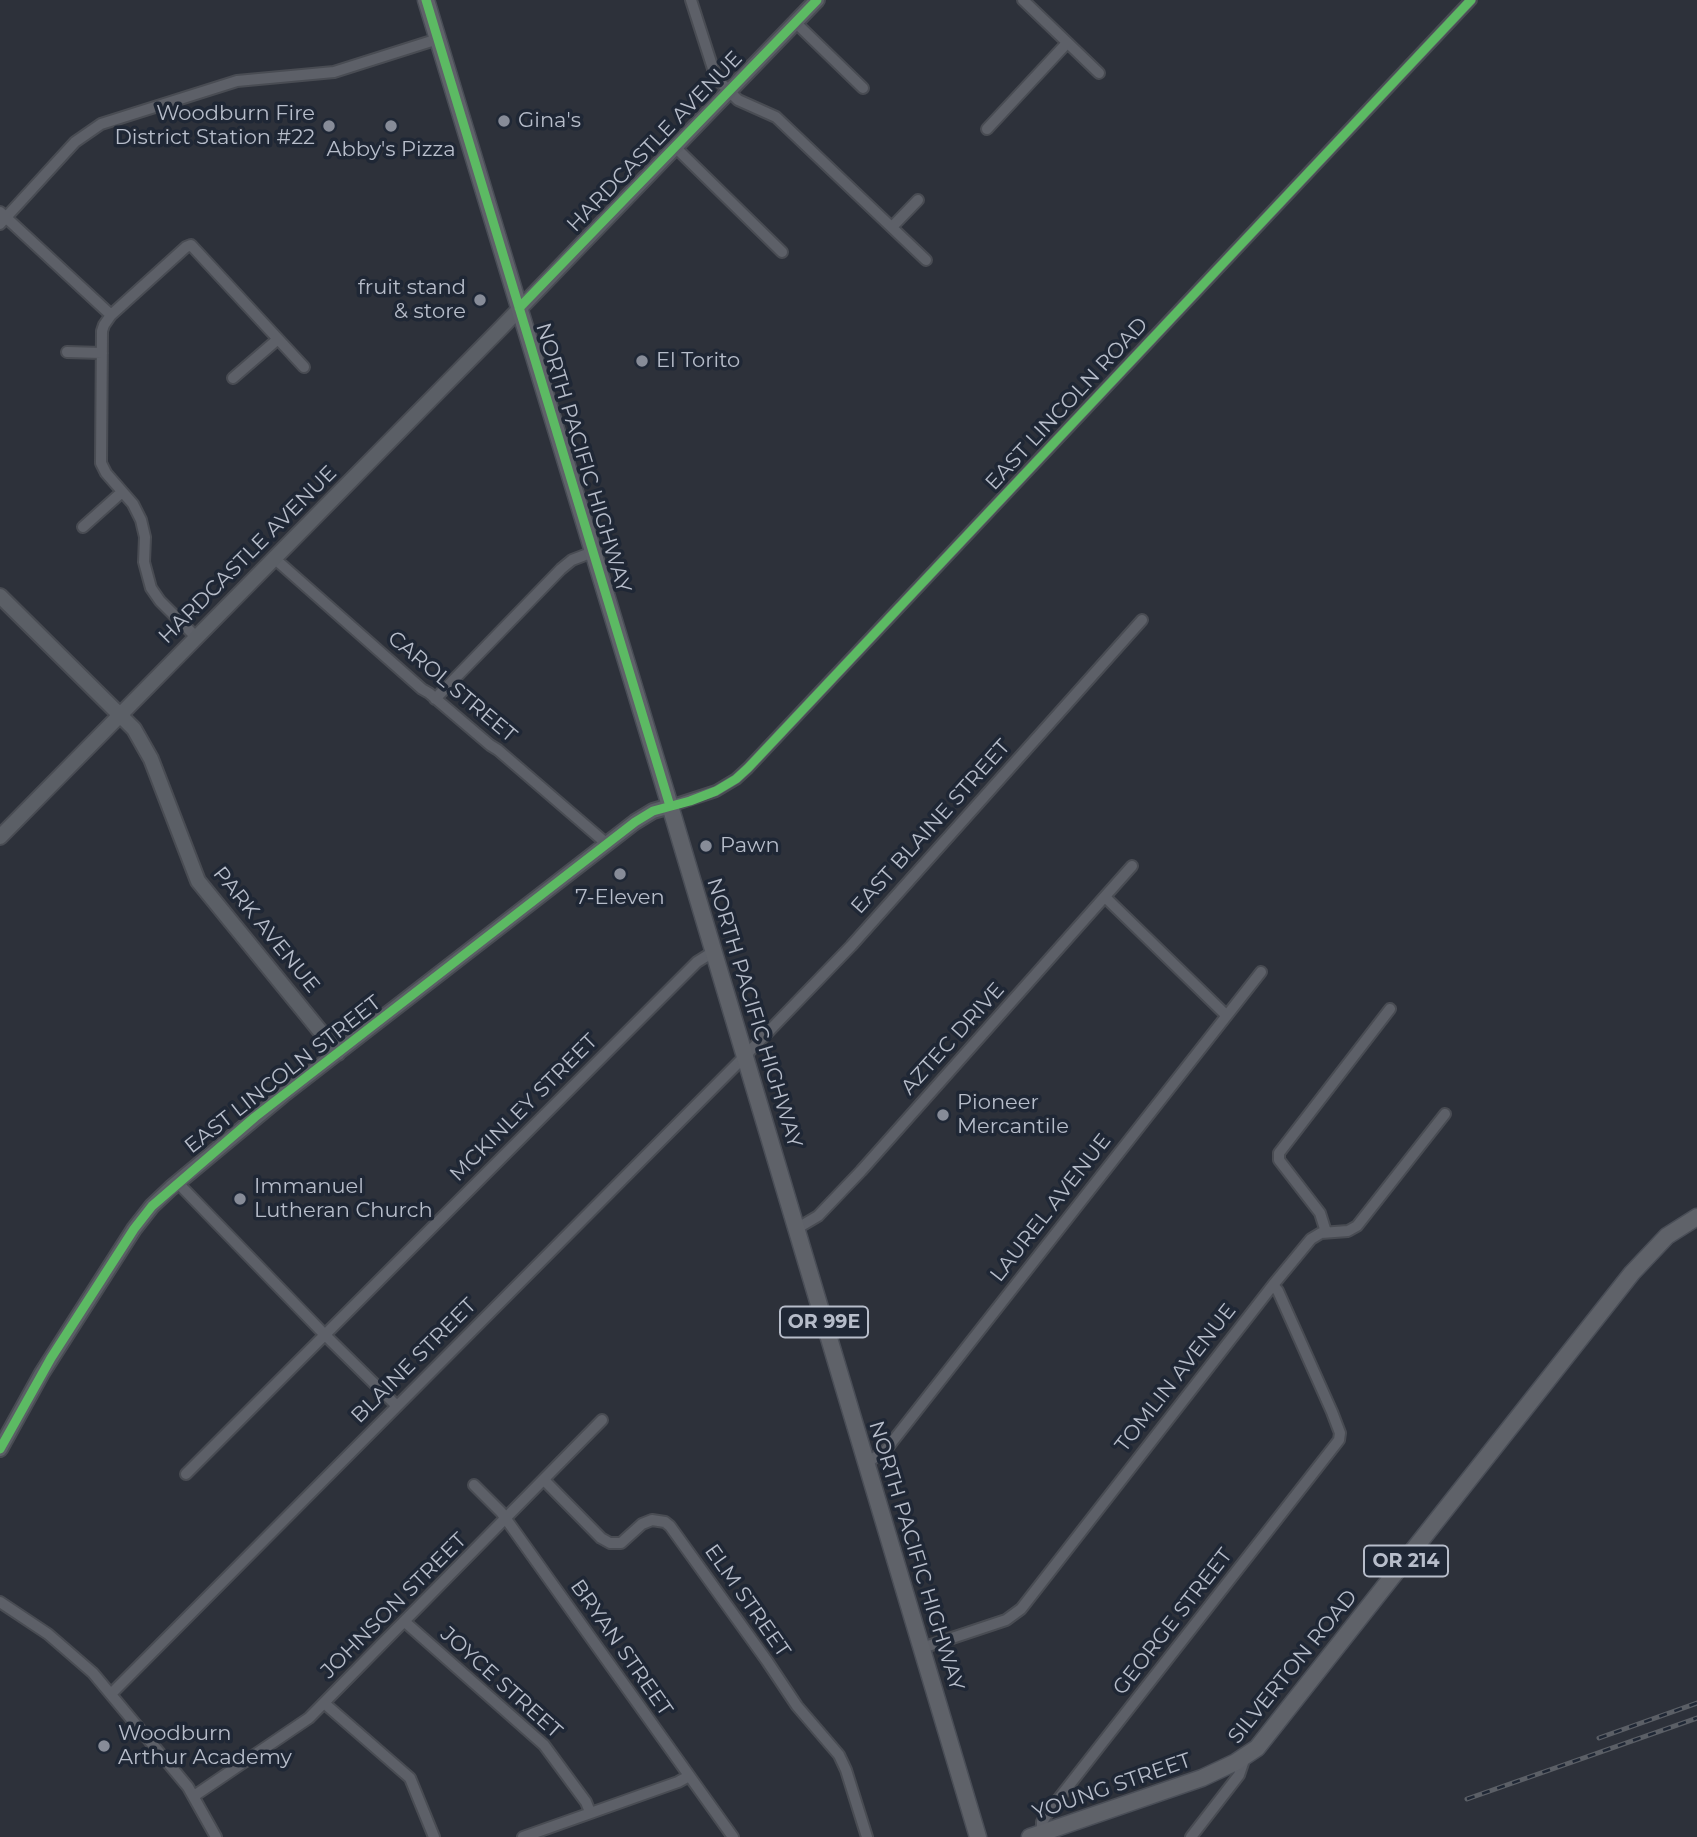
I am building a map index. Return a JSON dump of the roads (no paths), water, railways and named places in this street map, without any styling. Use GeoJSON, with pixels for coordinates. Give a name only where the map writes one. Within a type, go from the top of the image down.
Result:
{"type":"FeatureCollection","features":[{"type":"Feature","properties":{"kind":"main road","name":"NORTH PACIFIC HIGHWAY"},"geometry":{"type":"LineString","coordinates":[[426,0],[978,1837]]}},
{"type":"Feature","properties":{"kind":"main road","name":"SILVERTON ROAD"},"geometry":{"type":"LineString","coordinates":[[1245,1757],[1269,1735],[1657,1245],[1676,1229],[1697,1217]]}},
{"type":"Feature","properties":{"kind":"main road","name":"YOUNG STREET"},"geometry":{"type":"LineString","coordinates":[[1038,1836],[1202,1778],[1245,1757]]}},
{"type":"Feature","properties":{"kind":"street"},"geometry":{"type":"LineString","coordinates":[[691,0],[714,74],[729,92],[750,106],[776,117],[926,260]]}},
{"type":"Feature","properties":{"kind":"street","name":"HARDCASTLE AVENUE"},"geometry":{"type":"LineString","coordinates":[[0,837],[520,309],[817,0]]}},
{"type":"Feature","properties":{"kind":"street"},"geometry":{"type":"LineString","coordinates":[[1023,0],[1099,73]]}},
{"type":"Feature","properties":{"kind":"street","name":"EAST LINCOLN ROAD"},"geometry":{"type":"LineString","coordinates":[[670,806],[716,790],[736,779],[1471,0]]}},
{"type":"Feature","properties":{"kind":"street"},"geometry":{"type":"LineString","coordinates":[[795,22],[863,88]]}},
{"type":"Feature","properties":{"kind":"street"},"geometry":{"type":"LineString","coordinates":[[111,315],[2,218],[75,142],[102,124],[217,86],[249,79],[334,72],[438,39]]}},
{"type":"Feature","properties":{"kind":"street"},"geometry":{"type":"LineString","coordinates":[[987,129],[1067,43]]}},
{"type":"Feature","properties":{"kind":"street"},"geometry":{"type":"LineString","coordinates":[[675,147],[782,252]]}},
{"type":"Feature","properties":{"kind":"street"},"geometry":{"type":"LineString","coordinates":[[892,227],[918,201]]}},
{"type":"Feature","properties":{"kind":"street"},"geometry":{"type":"LineString","coordinates":[[196,637],[160,601],[151,588],[144,562],[145,528],[138,512],[101,463],[103,325],[191,245],[304,367]]}},
{"type":"Feature","properties":{"kind":"street"},"geometry":{"type":"LineString","coordinates":[[233,378],[278,339]]}},
{"type":"Feature","properties":{"kind":"street"},"geometry":{"type":"LineString","coordinates":[[67,352],[102,353]]}},
{"type":"Feature","properties":{"kind":"street"},"geometry":{"type":"LineString","coordinates":[[83,527],[122,492]]}},
{"type":"Feature","properties":{"kind":"street"},"geometry":{"type":"LineString","coordinates":[[435,698],[568,564],[593,552]]}},
{"type":"Feature","properties":{"kind":"street","name":"CAROL STREET"},"geometry":{"type":"LineString","coordinates":[[274,558],[422,689],[607,844]]}},
{"type":"Feature","properties":{"kind":"street","name":"PARK AVENUE"},"geometry":{"type":"LineString","coordinates":[[0,596],[134,729],[146,748],[198,881],[338,1053]]}},
{"type":"Feature","properties":{"kind":"street","name":"EAST BLAINE STREET"},"geometry":{"type":"LineString","coordinates":[[745,1056],[851,946],[1142,620]]}},
{"type":"Feature","properties":{"kind":"street","name":"EAST LINCOLN STREET"},"geometry":{"type":"LineString","coordinates":[[0,1449],[41,1373],[134,1229],[152,1206],[177,1182],[248,1123],[607,844],[648,814],[670,806]]}},
{"type":"Feature","properties":{"kind":"street","name":"AZTEC DRIVE"},"geometry":{"type":"LineString","coordinates":[[796,1229],[818,1216],[853,1180],[1132,866]]}},
{"type":"Feature","properties":{"kind":"street"},"geometry":{"type":"LineString","coordinates":[[1105,897],[1226,1016]]}},
{"type":"Feature","properties":{"kind":"street","name":"MCKINLEY STREET"},"geometry":{"type":"LineString","coordinates":[[186,1474],[697,962],[713,952]]}},
{"type":"Feature","properties":{"kind":"street","name":"LAUREL AVENUE"},"geometry":{"type":"LineString","coordinates":[[866,1463],[885,1451],[1261,972]]}},
{"type":"Feature","properties":{"kind":"street"},"geometry":{"type":"LineString","coordinates":[[1326,1232],[1320,1213],[1279,1160],[1279,1153],[1390,1009]]}},
{"type":"Feature","properties":{"kind":"street","name":"BLAINE STREET"},"geometry":{"type":"LineString","coordinates":[[111,1694],[745,1056]]}},
{"type":"Feature","properties":{"kind":"street","name":"TOMLIN AVENUE"},"geometry":{"type":"LineString","coordinates":[[922,1648],[1006,1620],[1021,1609],[1311,1239],[1326,1232],[1348,1231],[1361,1222],[1445,1114]]}},
{"type":"Feature","properties":{"kind":"street"},"geometry":{"type":"LineString","coordinates":[[177,1182],[324,1335],[397,1406]]}},
{"type":"Feature","properties":{"kind":"street","name":"GEORGE STREET"},"geometry":{"type":"LineString","coordinates":[[1038,1836],[1049,1811],[1340,1436],[1332,1412],[1273,1285]]}},
{"type":"Feature","properties":{"kind":"street","name":"JOHNSON STREET"},"geometry":{"type":"LineString","coordinates":[[194,1796],[292,1731],[324,1703],[602,1420]]}},
{"type":"Feature","properties":{"kind":"street","name":"ELM STREET"},"geometry":{"type":"LineString","coordinates":[[545,1481],[601,1538],[610,1543],[621,1542],[642,1524],[652,1520],[665,1522],[670,1526],[803,1714],[839,1755],[867,1837]]}},
{"type":"Feature","properties":{"kind":"street","name":"BRYAN STREET"},"geometry":{"type":"LineString","coordinates":[[474,1485],[506,1520],[733,1837]]}},
{"type":"Feature","properties":{"kind":"street"},"geometry":{"type":"LineString","coordinates":[[0,1602],[48,1634],[90,1670],[194,1796],[216,1837]]}},
{"type":"Feature","properties":{"kind":"street","name":"JOYCE STREET"},"geometry":{"type":"LineString","coordinates":[[405,1622],[544,1745],[586,1802],[590,1812]]}},
{"type":"Feature","properties":{"kind":"street"},"geometry":{"type":"LineString","coordinates":[[324,1703],[410,1778],[433,1837]]}},
{"type":"Feature","properties":{"kind":"street","name":"SILVERTON ROAD"},"geometry":{"type":"LineString","coordinates":[[1191,1837],[1239,1775],[1245,1757]]}},
{"type":"Feature","properties":{"kind":"street"},"geometry":{"type":"LineString","coordinates":[[523,1837],[689,1776]]}},
{"type":"Feature","properties":{"kind":"railway"},"geometry":{"type":"LineString","coordinates":[[1599,1738],[1697,1703]]}},
{"type":"Feature","properties":{"kind":"railway"},"geometry":{"type":"LineString","coordinates":[[1467,1799],[1697,1718]]}},
{"type":"Feature","properties":{"kind":"place","name":"Gina's"},"geometry":{"type":"Point","coordinates":[504,121]}},
{"type":"Feature","properties":{"kind":"place","name":"Woodburn Fire District Station #22"},"geometry":{"type":"Point","coordinates":[329,126]}},
{"type":"Feature","properties":{"kind":"place","name":"Abby's Pizza"},"geometry":{"type":"Point","coordinates":[391,126]}},
{"type":"Feature","properties":{"kind":"place","name":"fruit stand & store"},"geometry":{"type":"Point","coordinates":[480,300]}},
{"type":"Feature","properties":{"kind":"place","name":"El Torito"},"geometry":{"type":"Point","coordinates":[642,361]}},
{"type":"Feature","properties":{"kind":"place","name":"Pawn"},"geometry":{"type":"Point","coordinates":[706,846]}},
{"type":"Feature","properties":{"kind":"place","name":"7-Eleven"},"geometry":{"type":"Point","coordinates":[620,874]}},
{"type":"Feature","properties":{"kind":"place","name":"Pioneer Mercantile"},"geometry":{"type":"Point","coordinates":[943,1115]}},
{"type":"Feature","properties":{"kind":"place","name":"Immanuel Lutheran Church"},"geometry":{"type":"Point","coordinates":[240,1199]}},
{"type":"Feature","properties":{"kind":"place","name":"Woodburn Arthur Academy"},"geometry":{"type":"Point","coordinates":[104,1746]}}]}
